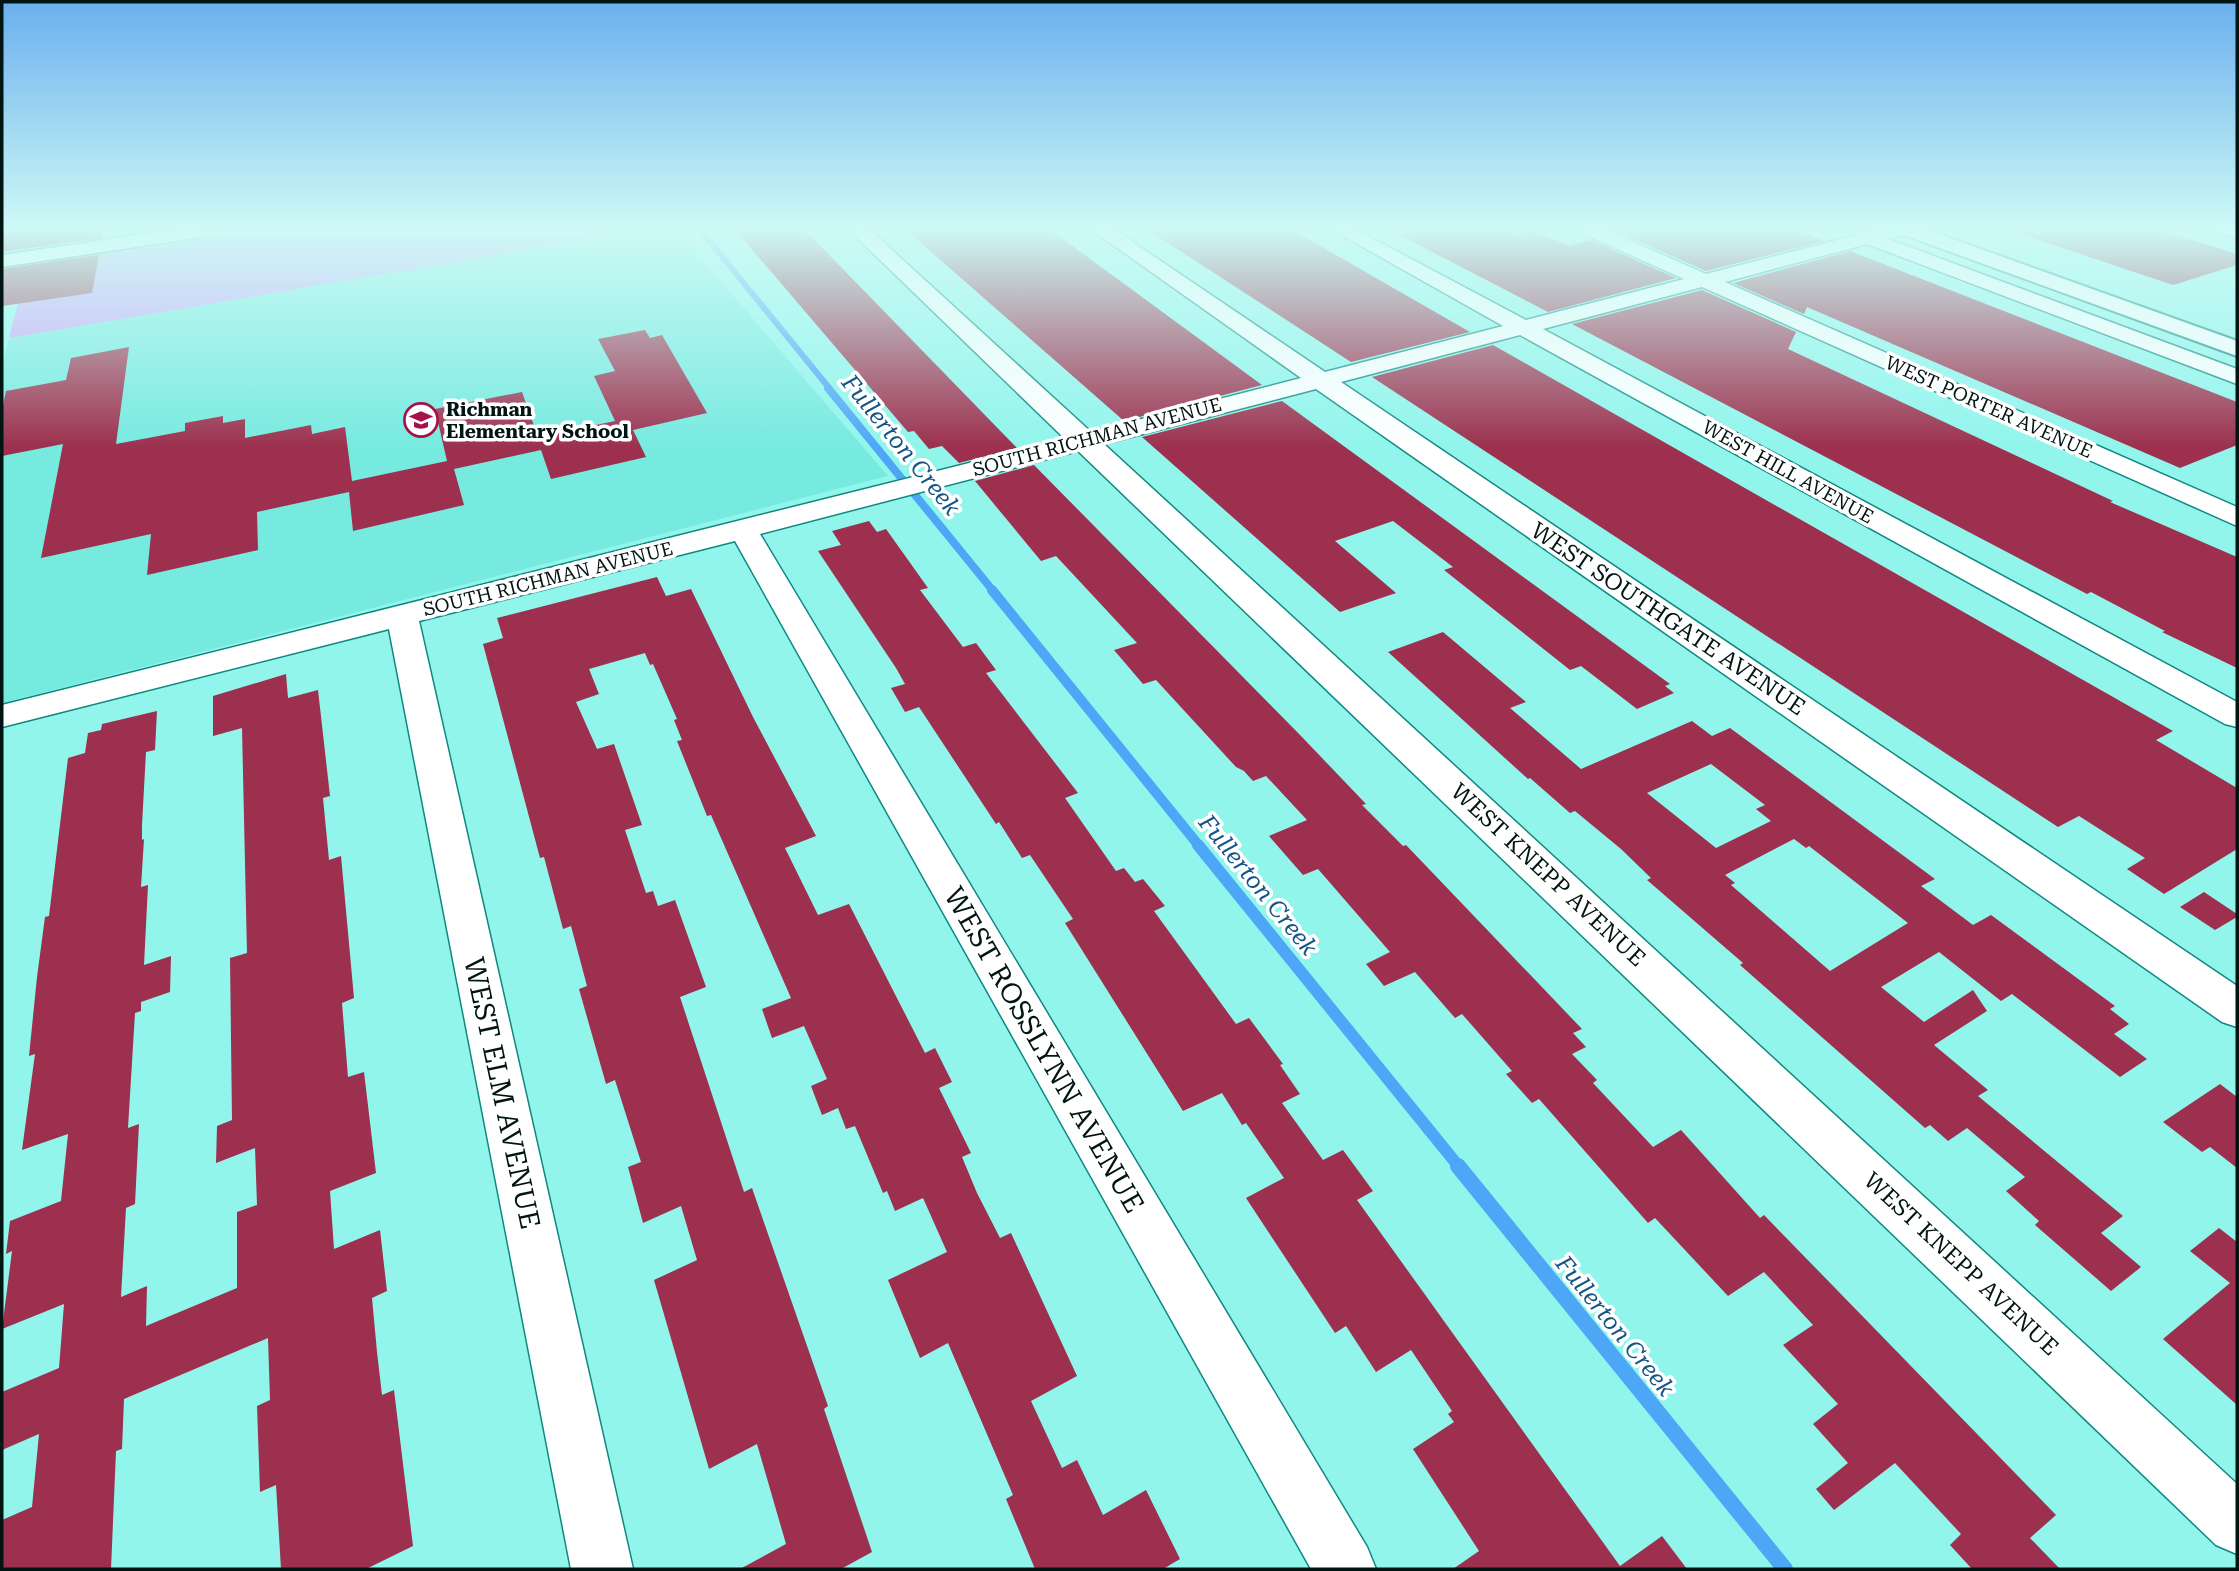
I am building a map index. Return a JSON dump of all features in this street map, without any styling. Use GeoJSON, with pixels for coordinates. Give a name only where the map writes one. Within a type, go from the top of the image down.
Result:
{"type":"FeatureCollection","features":[{"type":"Feature","properties":{"kind":"main road"},"geometry":{"type":"LineString","coordinates":[[2106,301],[2237,349]]}},
{"type":"Feature","properties":{"kind":"street","name":"WEST KNEPP AVENUE"},"geometry":{"type":"LineString","coordinates":[[936,301],[2237,1524]]}},
{"type":"Feature","properties":{"kind":"street","name":"WEST SOUTHGATE AVENUE"},"geometry":{"type":"LineString","coordinates":[[1206,301],[2237,1009]]}},
{"type":"Feature","properties":{"kind":"street","name":"WEST HILL AVENUE"},"geometry":{"type":"LineString","coordinates":[[1474,301],[2237,716]]}},
{"type":"Feature","properties":{"kind":"street","name":"SOUTH RICHMAN AVENUE"},"geometry":{"type":"LineString","coordinates":[[2,716],[743,530],[1625,301]]}},
{"type":"Feature","properties":{"kind":"street","name":"WEST PORTER AVENUE"},"geometry":{"type":"LineString","coordinates":[[1754,301],[2237,517]]}},
{"type":"Feature","properties":{"kind":"street"},"geometry":{"type":"LineString","coordinates":[[2038,301],[2237,377]]}},
{"type":"Feature","properties":{"kind":"street","name":"WEST ROSSLYNN AVENUE"},"geometry":{"type":"LineString","coordinates":[[743,530],[1345,1569]]}},
{"type":"Feature","properties":{"kind":"street","name":"WEST ELM AVENUE"},"geometry":{"type":"LineString","coordinates":[[402,616],[602,1569]]}},
{"type":"Feature","properties":{"kind":"shaded area"},"geometry":{"type":"Polygon","coordinates":[[[18,301],[224,301],[9,338],[18,301]]]}},
{"type":"Feature","properties":{"kind":"shaded area","name":"Richman Elementary School"},"geometry":{"type":"Polygon","coordinates":[[[224,301],[738,301],[888,476],[2,703],[2,365],[9,338],[224,301]]]}},
{"type":"Feature","properties":{"kind":"building"},"geometry":{"type":"Polygon","coordinates":[[[2,301],[34,301],[2,306],[2,301]]]}},
{"type":"Feature","properties":{"kind":"building"},"geometry":{"type":"Polygon","coordinates":[[[796,301],[874,301],[1017,448],[959,463],[942,446],[929,449],[914,431],[908,432],[796,301]]]}},
{"type":"Feature","properties":{"kind":"building"},"geometry":{"type":"Polygon","coordinates":[[[988,301],[1148,301],[1262,385],[1124,421],[988,301]]]}},
{"type":"Feature","properties":{"kind":"building"},"geometry":{"type":"Polygon","coordinates":[[[1258,301],[1417,301],[1470,332],[1351,362],[1258,301]]]}},
{"type":"Feature","properties":{"kind":"building"},"geometry":{"type":"Polygon","coordinates":[[[1527,301],[1588,301],[1548,312],[1527,301]]]}},
{"type":"Feature","properties":{"kind":"building"},"geometry":{"type":"Polygon","coordinates":[[[1659,301],[1727,301],[1796,332],[1788,349],[2113,501],[2110,502],[2237,557],[2237,668],[2162,632],[2165,631],[2091,592],[2087,594],[1572,324],[1659,301]]]}},
{"type":"Feature","properties":{"kind":"building"},"geometry":{"type":"Polygon","coordinates":[[[1775,301],[1979,301],[2237,402],[2237,445],[2180,468],[1807,307],[1804,314],[1775,301]]]}},
{"type":"Feature","properties":{"kind":"building"},"geometry":{"type":"Polygon","coordinates":[[[645,330],[650,338],[662,335],[707,413],[633,430],[646,457],[551,479],[541,450],[454,469],[464,505],[353,531],[349,492],[257,512],[258,550],[147,575],[151,534],[41,558],[63,444],[2,456],[2,410],[6,391],[66,380],[71,358],[129,347],[116,444],[185,431],[185,423],[223,416],[223,423],[245,419],[245,438],[311,425],[312,434],[345,427],[352,481],[447,461],[435,409],[522,392],[538,437],[615,421],[594,376],[615,371],[598,339],[645,330]]]}},
{"type":"Feature","properties":{"kind":"building"},"geometry":{"type":"Polygon","coordinates":[[[1493,345],[2173,731],[2156,740],[2237,788],[2237,849],[2164,894],[2127,869],[2145,858],[2079,816],[2058,827],[1372,377],[1493,345]]]}},
{"type":"Feature","properties":{"kind":"building"},"geometry":{"type":"Polygon","coordinates":[[[1282,401],[1670,684],[1665,686],[1674,693],[1637,709],[1581,666],[1570,670],[1444,570],[1453,567],[1393,521],[1335,541],[1396,593],[1340,612],[1142,437],[1282,401]]]}},
{"type":"Feature","properties":{"kind":"building"},"geometry":{"type":"Polygon","coordinates":[[[1034,465],[1302,737],[1366,804],[1362,805],[1403,846],[1406,845],[1582,1029],[1573,1033],[1586,1047],[1572,1054],[1597,1080],[1593,1083],[1653,1147],[1681,1130],[1760,1218],[1764,1215],[2056,1515],[2030,1538],[2060,1569],[1972,1569],[1950,1545],[1961,1534],[1895,1463],[1834,1510],[1816,1489],[1848,1463],[1813,1424],[1838,1404],[1783,1345],[1813,1325],[1764,1272],[1728,1296],[1655,1218],[1648,1223],[1539,1099],[1532,1103],[1506,1074],[1512,1071],[1462,1014],[1455,1018],[1415,972],[1384,986],[1366,964],[1390,952],[1318,869],[1303,875],[1269,836],[1307,820],[1266,776],[1253,781],[1236,767],[1156,680],[1143,684],[1114,650],[1137,643],[1056,556],[1041,561],[975,481],[1034,465]]]}},
{"type":"Feature","properties":{"kind":"building"},"geometry":{"type":"Polygon","coordinates":[[[869,521],[877,532],[886,529],[928,588],[920,590],[963,647],[976,643],[996,670],[986,673],[1078,793],[1065,798],[1116,871],[1124,868],[1135,882],[1143,879],[1165,906],[1154,911],[1236,1024],[1249,1018],[1283,1064],[1280,1065],[1300,1094],[1282,1103],[1323,1160],[1343,1150],[1373,1191],[1357,1200],[1620,1566],[1662,1536],[1687,1569],[1453,1569],[1479,1551],[1413,1449],[1454,1422],[1448,1414],[1452,1411],[1411,1350],[1376,1372],[1346,1326],[1335,1333],[1246,1198],[1284,1178],[1246,1123],[1242,1125],[1222,1093],[1183,1111],[1065,923],[1073,919],[1030,855],[1022,858],[999,822],[996,824],[919,707],[905,712],[891,688],[905,684],[818,551],[841,545],[832,531],[869,521]]]}},
{"type":"Feature","properties":{"kind":"building"},"geometry":{"type":"Polygon","coordinates":[[[657,577],[666,596],[691,589],[753,717],[816,836],[785,848],[818,915],[849,904],[925,1053],[935,1048],[952,1082],[939,1088],[971,1153],[962,1157],[977,1193],[1000,1238],[1011,1233],[1077,1376],[1031,1401],[1062,1468],[1077,1460],[1103,1515],[1146,1490],[1180,1559],[1163,1569],[1035,1569],[1006,1499],[1013,1495],[948,1343],[920,1358],[888,1280],[947,1252],[923,1198],[895,1211],[887,1191],[883,1193],[855,1126],[846,1129],[838,1108],[822,1115],[811,1086],[827,1079],[804,1026],[772,1038],[762,1009],[791,998],[711,815],[707,816],[677,741],[682,740],[674,720],[677,719],[653,664],[650,665],[645,653],[589,669],[599,694],[576,702],[597,749],[614,744],[642,825],[625,830],[646,893],[653,891],[658,906],[675,900],[706,987],[680,997],[744,1192],[752,1188],[828,1406],[824,1409],[872,1552],[841,1569],[740,1569],[786,1544],[757,1444],[709,1469],[654,1280],[697,1260],[681,1206],[643,1223],[628,1167],[641,1162],[615,1080],[606,1084],[579,989],[587,986],[571,926],[563,929],[544,857],[540,858],[483,644],[503,638],[497,618],[657,577]]]}},
{"type":"Feature","properties":{"kind":"building"},"geometry":{"type":"Polygon","coordinates":[[[1443,632],[1526,702],[1510,708],[1581,769],[1692,721],[1712,736],[1730,728],[1935,879],[1921,886],[1973,925],[1991,915],[2115,1006],[2110,1009],[2129,1024],[2114,1034],[2147,1059],[2120,1077],[2012,994],[2001,1001],[1939,952],[1881,987],[1924,1022],[1973,990],[1987,1011],[1934,1045],[1988,1090],[1978,1096],[2123,1216],[2101,1233],[2141,1267],[2111,1291],[2035,1225],[2039,1221],[2006,1191],[2025,1177],[1967,1128],[1948,1141],[1930,1125],[1925,1128],[1647,880],[1651,878],[1621,849],[1575,811],[1570,813],[1528,779],[1388,652],[1443,632]],[[1711,764],[1647,793],[1716,848],[1771,821],[1756,809],[1765,805],[1711,764]],[[1794,839],[1725,875],[1735,883],[1731,885],[1830,971],[1908,923],[1809,846],[1806,848],[1794,839]]]}},
{"type":"Feature","properties":{"kind":"building"},"geometry":{"type":"Polygon","coordinates":[[[286,674],[288,698],[318,690],[330,796],[323,798],[329,860],[341,856],[354,998],[342,1003],[348,1077],[364,1072],[376,1173],[330,1191],[334,1249],[380,1230],[387,1291],[372,1298],[377,1352],[382,1395],[394,1390],[413,1546],[366,1569],[281,1569],[276,1485],[260,1492],[257,1406],[270,1400],[268,1338],[124,1399],[122,1449],[116,1451],[111,1569],[2,1569],[2,1520],[32,1507],[39,1434],[2,1450],[2,1392],[59,1368],[64,1304],[2,1329],[12,1251],[6,1254],[10,1221],[61,1201],[68,1134],[22,1150],[35,1054],[29,1056],[37,977],[45,917],[49,916],[68,758],[85,753],[88,733],[101,730],[102,724],[157,711],[155,750],[146,752],[142,825],[142,840],[144,839],[141,887],[148,885],[144,965],[171,956],[170,992],[141,1002],[141,1011],[135,1013],[128,1128],[139,1124],[135,1204],[126,1208],[121,1297],[147,1286],[146,1326],[237,1288],[237,1212],[257,1205],[255,1148],[216,1163],[217,1126],[232,1120],[230,958],[247,953],[242,728],[213,736],[213,696],[286,674]]]}},
{"type":"Feature","properties":{"kind":"building"},"geometry":{"type":"Polygon","coordinates":[[[2204,892],[2237,914],[2237,917],[2215,930],[2180,907],[2204,892]]]}},
{"type":"Feature","properties":{"kind":"building"},"geometry":{"type":"Polygon","coordinates":[[[2220,1084],[2237,1097],[2237,1168],[2210,1147],[2202,1152],[2163,1122],[2220,1084]]]}},
{"type":"Feature","properties":{"kind":"building"},"geometry":{"type":"Polygon","coordinates":[[[2219,1228],[2237,1242],[2237,1405],[2163,1339],[2230,1283],[2190,1251],[2219,1228]]]}},
{"type":"Feature","properties":{"kind":"waterway","name":"Fullerton Creek"},"geometry":{"type":"LineString","coordinates":[[759,301],[830,389]]}},
{"type":"Feature","properties":{"kind":"waterway","name":"Fullerton Creek"},"geometry":{"type":"LineString","coordinates":[[828,388],[994,592]]}},
{"type":"Feature","properties":{"kind":"waterway","name":"Fullerton Creek"},"geometry":{"type":"LineString","coordinates":[[992,590],[1200,847]]}},
{"type":"Feature","properties":{"kind":"waterway","name":"Fullerton Creek"},"geometry":{"type":"LineString","coordinates":[[1198,845],[1460,1168]]}},
{"type":"Feature","properties":{"kind":"waterway","name":"Fullerton Creek"},"geometry":{"type":"LineString","coordinates":[[1458,1166],[1785,1569]]}},
{"type":"Feature","properties":{"kind":"place","name":"Richman Elementary School"},"geometry":{"type":"Point","coordinates":[421,420]}}]}
